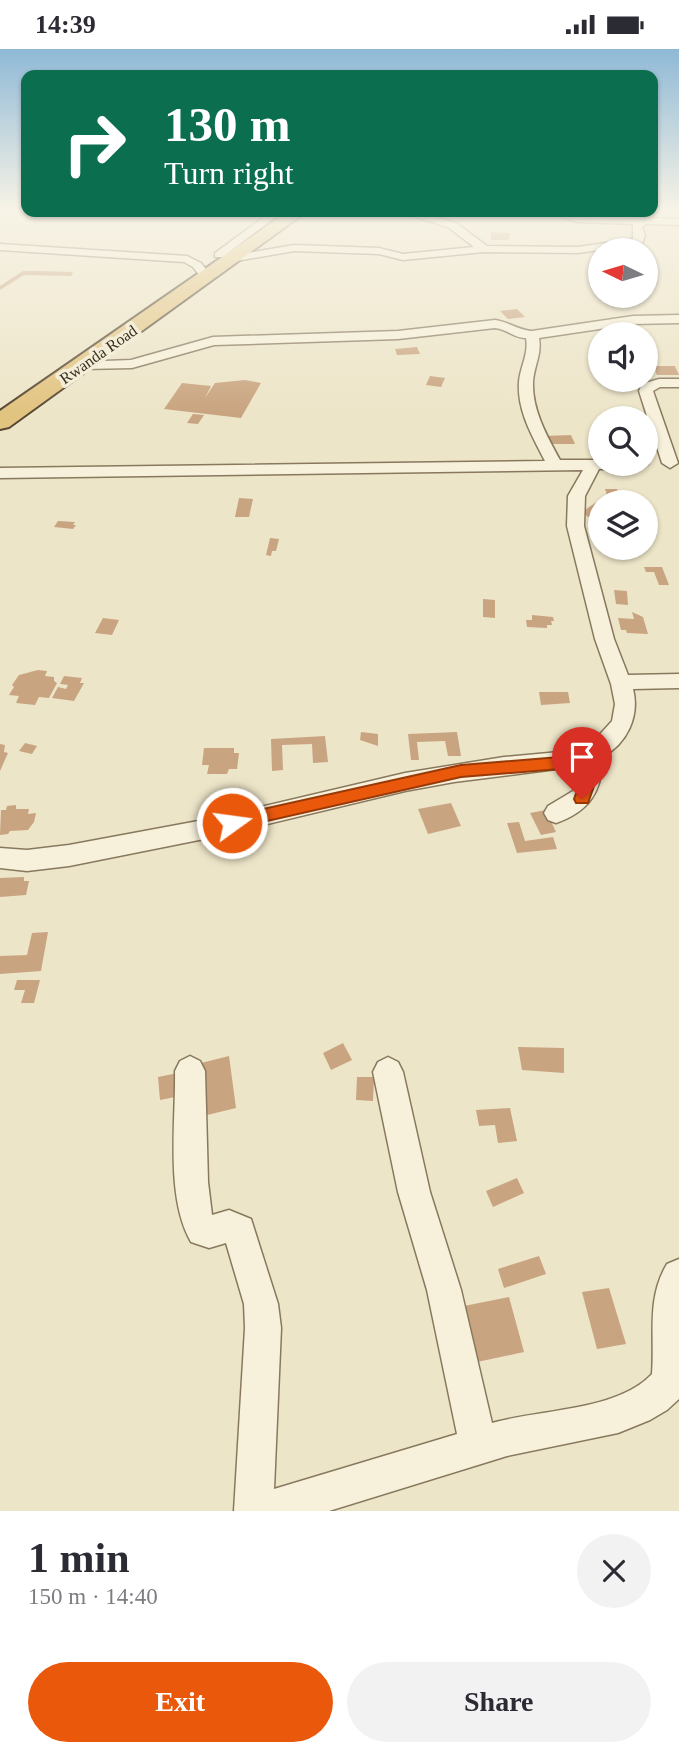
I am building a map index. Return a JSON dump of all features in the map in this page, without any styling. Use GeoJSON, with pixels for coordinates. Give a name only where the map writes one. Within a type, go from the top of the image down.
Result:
{"type":"FeatureCollection","features":[{"type":"Feature","properties":{"kind":"highway","name":"Rwanda Road"},"geometry":{"type":"LineString","coordinates":[[0,422],[210,275]]}},
{"type":"Feature","properties":{"kind":"street"},"geometry":{"type":"LineString","coordinates":[[204,275],[207,278]]}},
{"type":"Feature","properties":{"kind":"street"},"geometry":{"type":"LineString","coordinates":[[83,365],[132,364],[212,341],[398,335],[495,324],[505,325],[518,334],[532,335],[633,320],[679,319]]}},
{"type":"Feature","properties":{"kind":"street"},"geometry":{"type":"LineString","coordinates":[[532,335],[535,351],[526,387],[536,425],[555,465]]}},
{"type":"Feature","properties":{"kind":"street"},"geometry":{"type":"LineString","coordinates":[[674,463],[646,391],[647,387],[659,383],[679,383]]}},
{"type":"Feature","properties":{"kind":"street"},"geometry":{"type":"LineString","coordinates":[[0,473],[588,465]]}},
{"type":"Feature","properties":{"kind":"street"},"geometry":{"type":"LineString","coordinates":[[0,858],[26,860],[151,842],[414,780],[461,771],[560,763],[591,753],[616,734],[623,721],[625,709],[621,682],[607,646],[574,514],[581,484],[588,473]]}},
{"type":"Feature","properties":{"kind":"street"},"geometry":{"type":"LineString","coordinates":[[621,682],[679,681]]}},
{"type":"Feature","properties":{"kind":"street"},"geometry":{"type":"LineString","coordinates":[[556,813],[571,808],[585,793],[590,775],[591,753]]}},
{"type":"Feature","properties":{"kind":"street"},"geometry":{"type":"LineString","coordinates":[[190,1071],[192,1192],[197,1223],[202,1230],[208,1232],[229,1226],[239,1231],[261,1304],[262,1374],[254,1511]]}},
{"type":"Feature","properties":{"kind":"street"},"geometry":{"type":"LineString","coordinates":[[388,1072],[414,1192],[444,1290],[479,1447]]}},
{"type":"Feature","properties":{"kind":"street"},"geometry":{"type":"LineString","coordinates":[[267,1511],[518,1434],[615,1415],[656,1397],[669,1383],[674,1362],[672,1304],[675,1281],[679,1276]]}},
{"type":"Feature","properties":{"kind":"building"},"geometry":{"type":"Polygon","coordinates":[[[17,275],[24,275],[0,290],[0,286],[17,275]]]}},
{"type":"Feature","properties":{"kind":"building"},"geometry":{"type":"Polygon","coordinates":[[[517,309],[525,317],[508,319],[500,311],[517,309]]]}},
{"type":"Feature","properties":{"kind":"building"},"geometry":{"type":"Polygon","coordinates":[[[417,347],[420,354],[397,355],[395,349],[417,347]]]}},
{"type":"Feature","properties":{"kind":"building"},"geometry":{"type":"Polygon","coordinates":[[[658,366],[675,366],[679,375],[658,375],[658,366]]]}},
{"type":"Feature","properties":{"kind":"building"},"geometry":{"type":"Polygon","coordinates":[[[430,376],[445,378],[441,387],[426,385],[430,376]]]}},
{"type":"Feature","properties":{"kind":"building"},"geometry":{"type":"Polygon","coordinates":[[[245,380],[261,383],[241,418],[164,409],[182,383],[211,386],[205,398],[215,383],[245,380]]]}},
{"type":"Feature","properties":{"kind":"building"},"geometry":{"type":"Polygon","coordinates":[[[193,414],[204,415],[198,424],[187,423],[193,414]]]}},
{"type":"Feature","properties":{"kind":"building"},"geometry":{"type":"Polygon","coordinates":[[[571,435],[575,444],[547,444],[544,436],[571,435]]]}},
{"type":"Feature","properties":{"kind":"building"},"geometry":{"type":"Polygon","coordinates":[[[239,498],[253,499],[249,517],[235,517],[239,498]]]}},
{"type":"Feature","properties":{"kind":"building"},"geometry":{"type":"Polygon","coordinates":[[[58,521],[75,522],[73,525],[76,525],[73,529],[54,527],[58,521]]]}},
{"type":"Feature","properties":{"kind":"building"},"geometry":{"type":"Polygon","coordinates":[[[270,538],[279,539],[276,551],[272,551],[271,556],[266,555],[270,538]]]}},
{"type":"Feature","properties":{"kind":"building"},"geometry":{"type":"Polygon","coordinates":[[[644,567],[662,567],[669,585],[659,585],[654,572],[646,572],[644,567]]]}},
{"type":"Feature","properties":{"kind":"building"},"geometry":{"type":"Polygon","coordinates":[[[614,590],[627,591],[628,605],[616,604],[614,590]]]}},
{"type":"Feature","properties":{"kind":"building"},"geometry":{"type":"Polygon","coordinates":[[[483,599],[495,600],[495,618],[483,617],[483,599]]]}},
{"type":"Feature","properties":{"kind":"building"},"geometry":{"type":"Polygon","coordinates":[[[632,612],[643,617],[648,634],[621,630],[618,618],[634,619],[632,612]]]}},
{"type":"Feature","properties":{"kind":"building"},"geometry":{"type":"Polygon","coordinates":[[[532,615],[553,617],[554,621],[551,621],[552,625],[547,625],[547,628],[527,627],[526,620],[532,620],[532,615]]]}},
{"type":"Feature","properties":{"kind":"building"},"geometry":{"type":"Polygon","coordinates":[[[103,618],[119,620],[112,635],[95,633],[103,618]]]}},
{"type":"Feature","properties":{"kind":"building"},"geometry":{"type":"Polygon","coordinates":[[[38,670],[47,671],[45,676],[54,677],[57,683],[49,698],[39,697],[35,705],[16,703],[19,696],[9,695],[14,687],[12,685],[19,675],[38,670]]]}},
{"type":"Feature","properties":{"kind":"building"},"geometry":{"type":"Polygon","coordinates":[[[64,676],[82,678],[80,683],[84,683],[74,701],[52,698],[58,687],[66,689],[68,685],[60,684],[64,676]]]}},
{"type":"Feature","properties":{"kind":"building"},"geometry":{"type":"Polygon","coordinates":[[[539,692],[568,692],[570,703],[541,705],[539,692]]]}},
{"type":"Feature","properties":{"kind":"building"},"geometry":{"type":"Polygon","coordinates":[[[361,732],[378,734],[378,746],[360,740],[361,732]]]}},
{"type":"Feature","properties":{"kind":"building"},"geometry":{"type":"Polygon","coordinates":[[[457,732],[461,756],[448,756],[445,741],[417,742],[419,760],[411,760],[408,734],[457,732]]]}},
{"type":"Feature","properties":{"kind":"building"},"geometry":{"type":"Polygon","coordinates":[[[325,736],[328,762],[313,763],[312,744],[282,745],[283,770],[272,771],[271,739],[325,736]]]}},
{"type":"Feature","properties":{"kind":"building"},"geometry":{"type":"Polygon","coordinates":[[[25,743],[37,746],[32,754],[19,751],[25,743]]]}},
{"type":"Feature","properties":{"kind":"building"},"geometry":{"type":"Polygon","coordinates":[[[0,744],[5,745],[4,752],[8,753],[0,771],[0,744]]]}},
{"type":"Feature","properties":{"kind":"building"},"geometry":{"type":"Polygon","coordinates":[[[204,748],[234,748],[234,753],[239,753],[237,769],[229,769],[227,774],[207,774],[209,765],[202,765],[204,748]]]}},
{"type":"Feature","properties":{"kind":"building"},"geometry":{"type":"Polygon","coordinates":[[[451,803],[461,826],[428,834],[418,809],[451,803]]]}},
{"type":"Feature","properties":{"kind":"building"},"geometry":{"type":"Polygon","coordinates":[[[16,805],[16,809],[29,809],[28,814],[36,813],[34,822],[28,830],[10,831],[0,835],[1,810],[16,805]]]}},
{"type":"Feature","properties":{"kind":"building"},"geometry":{"type":"Polygon","coordinates":[[[546,810],[556,832],[541,835],[530,813],[546,810]]]}},
{"type":"Feature","properties":{"kind":"building"},"geometry":{"type":"Polygon","coordinates":[[[519,822],[525,841],[553,837],[557,849],[517,853],[507,823],[519,822]]]}},
{"type":"Feature","properties":{"kind":"building"},"geometry":{"type":"Polygon","coordinates":[[[24,877],[24,881],[29,881],[26,895],[0,897],[0,878],[24,877]]]}},
{"type":"Feature","properties":{"kind":"building"},"geometry":{"type":"Polygon","coordinates":[[[48,932],[41,971],[0,974],[0,956],[27,955],[32,933],[48,932]]]}},
{"type":"Feature","properties":{"kind":"building"},"geometry":{"type":"Polygon","coordinates":[[[17,980],[40,980],[34,1003],[21,1003],[25,990],[14,990],[17,980]]]}},
{"type":"Feature","properties":{"kind":"building"},"geometry":{"type":"Polygon","coordinates":[[[343,1043],[352,1060],[331,1070],[323,1053],[343,1043]]]}},
{"type":"Feature","properties":{"kind":"building"},"geometry":{"type":"Polygon","coordinates":[[[518,1047],[564,1048],[564,1073],[522,1070],[518,1047]]]}},
{"type":"Feature","properties":{"kind":"building"},"geometry":{"type":"Polygon","coordinates":[[[229,1056],[236,1108],[203,1116],[197,1064],[229,1056]]]}},
{"type":"Feature","properties":{"kind":"building"},"geometry":{"type":"Polygon","coordinates":[[[178,1073],[180,1096],[160,1100],[158,1077],[178,1073]]]}},
{"type":"Feature","properties":{"kind":"building"},"geometry":{"type":"Polygon","coordinates":[[[357,1077],[374,1077],[373,1101],[356,1100],[357,1077]]]}},
{"type":"Feature","properties":{"kind":"building"},"geometry":{"type":"Polygon","coordinates":[[[510,1108],[517,1141],[498,1143],[495,1125],[479,1126],[476,1110],[510,1108]]]}},
{"type":"Feature","properties":{"kind":"building"},"geometry":{"type":"Polygon","coordinates":[[[517,1178],[524,1193],[493,1207],[486,1191],[517,1178]]]}},
{"type":"Feature","properties":{"kind":"building"},"geometry":{"type":"Polygon","coordinates":[[[539,1256],[546,1274],[504,1288],[498,1269],[539,1256]]]}},
{"type":"Feature","properties":{"kind":"building"},"geometry":{"type":"Polygon","coordinates":[[[609,1288],[626,1344],[597,1349],[582,1292],[609,1288]]]}},
{"type":"Feature","properties":{"kind":"building"},"geometry":{"type":"Polygon","coordinates":[[[509,1297],[524,1352],[477,1362],[464,1306],[509,1297]]]}},
{"type":"Feature","properties":{"kind":"route"},"geometry":{"type":"LineString","coordinates":[[232,823],[414,780],[461,771],[560,763],[591,753],[592,766],[582,799]]}}]}
